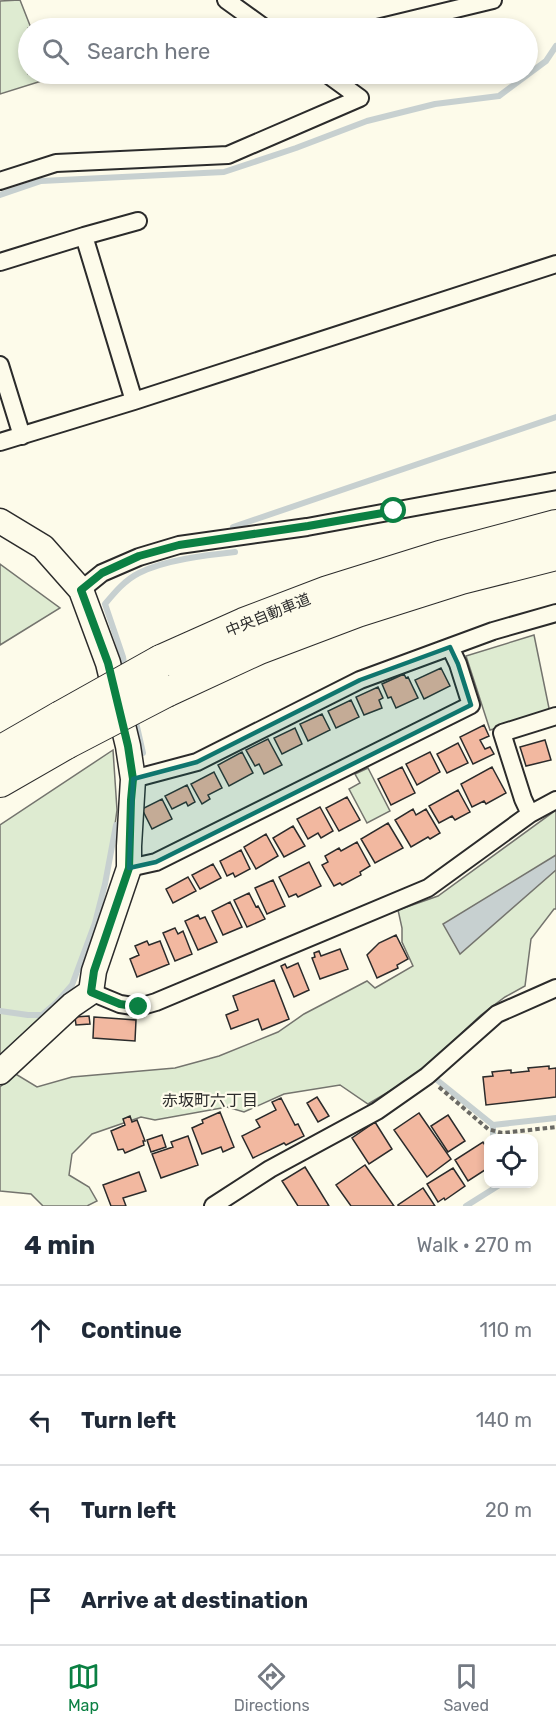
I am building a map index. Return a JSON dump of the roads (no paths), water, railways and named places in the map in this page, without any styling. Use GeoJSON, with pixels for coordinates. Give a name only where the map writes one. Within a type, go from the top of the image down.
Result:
{"type":"FeatureCollection","features":[{"type":"Feature","properties":{"kind":"highway","name":"中央自動車道"},"geometry":{"type":"LineString","coordinates":[[0,781],[63,730],[161,661],[244,624],[328,592],[440,556],[556,526]]}},
{"type":"Feature","properties":{"kind":"highway","name":"中央自動車道"},"geometry":{"type":"LineString","coordinates":[[0,752],[166,692],[259,648],[357,611],[461,578],[556,554]]}},
{"type":"Feature","properties":{"kind":"street"},"geometry":{"type":"LineString","coordinates":[[226,0],[251,18]]}},
{"type":"Feature","properties":{"kind":"street"},"geometry":{"type":"LineString","coordinates":[[418,18],[493,0]]}},
{"type":"Feature","properties":{"kind":"street"},"geometry":{"type":"LineString","coordinates":[[0,181],[56,163],[228,155],[360,98],[341,84]]}},
{"type":"Feature","properties":{"kind":"street"},"geometry":{"type":"LineString","coordinates":[[0,261],[138,221]]}},
{"type":"Feature","properties":{"kind":"street"},"geometry":{"type":"LineString","coordinates":[[84,236],[134,401]]}},
{"type":"Feature","properties":{"kind":"street"},"geometry":{"type":"LineString","coordinates":[[0,442],[134,401],[556,264]]}},
{"type":"Feature","properties":{"kind":"street"},"geometry":{"type":"LineString","coordinates":[[0,364],[22,436]]}},
{"type":"Feature","properties":{"kind":"street"},"geometry":{"type":"LineString","coordinates":[[81,590],[102,573],[139,556],[179,545],[308,526],[556,481]]}},
{"type":"Feature","properties":{"kind":"street"},"geometry":{"type":"LineString","coordinates":[[0,521],[44,547],[81,590],[108,663],[128,746],[133,779],[129,868],[94,971],[91,992],[72,1005],[0,1072]]}},
{"type":"Feature","properties":{"kind":"street"},"geometry":{"type":"LineString","coordinates":[[133,779],[197,762],[360,680],[493,631],[556,613]]}},
{"type":"Feature","properties":{"kind":"street"},"geometry":{"type":"LineString","coordinates":[[129,868],[156,862],[471,705],[450,646]]}},
{"type":"Feature","properties":{"kind":"street"},"geometry":{"type":"LineString","coordinates":[[530,814],[502,733],[556,717]]}},
{"type":"Feature","properties":{"kind":"street"},"geometry":{"type":"LineString","coordinates":[[91,992],[120,1004],[139,1007],[156,1002],[428,888],[530,814],[556,800]]}},
{"type":"Feature","properties":{"kind":"street"},"geometry":{"type":"LineString","coordinates":[[213,1206],[270,1169],[377,1111],[427,1076],[497,1014],[556,988]]}},
{"type":"Feature","properties":{"kind":"waterway"},"geometry":{"type":"LineString","coordinates":[[538,67],[546,61],[556,46]]}},
{"type":"Feature","properties":{"kind":"waterway"},"geometry":{"type":"LineString","coordinates":[[0,195],[41,181],[224,172],[367,121],[435,104],[499,96],[515,84]]}},
{"type":"Feature","properties":{"kind":"waterway"},"geometry":{"type":"LineString","coordinates":[[233,527],[556,417]]}},
{"type":"Feature","properties":{"kind":"waterway"},"geometry":{"type":"LineString","coordinates":[[125,670],[123,657],[105,604],[116,591],[134,576],[149,568],[186,559],[235,552]]}},
{"type":"Feature","properties":{"kind":"waterway"},"geometry":{"type":"LineString","coordinates":[[135,718],[143,753]]}},
{"type":"Feature","properties":{"kind":"waterway"},"geometry":{"type":"LineString","coordinates":[[0,1011],[42,1015],[72,985],[95,923],[116,825]]}},
{"type":"Feature","properties":{"kind":"waterway"},"geometry":{"type":"LineString","coordinates":[[437,1080],[493,1125],[556,1118]]}},
{"type":"Feature","properties":{"kind":"waterway"},"geometry":{"type":"LineString","coordinates":[[493,1125],[493,1134]]}},
{"type":"Feature","properties":{"kind":"waterway"},"geometry":{"type":"LineString","coordinates":[[466,1206],[495,1188]]}},
{"type":"Feature","properties":{"kind":"district","name":"赤坂町六丁目"},"geometry":{"type":"Point","coordinates":[210,1100]}}]}
